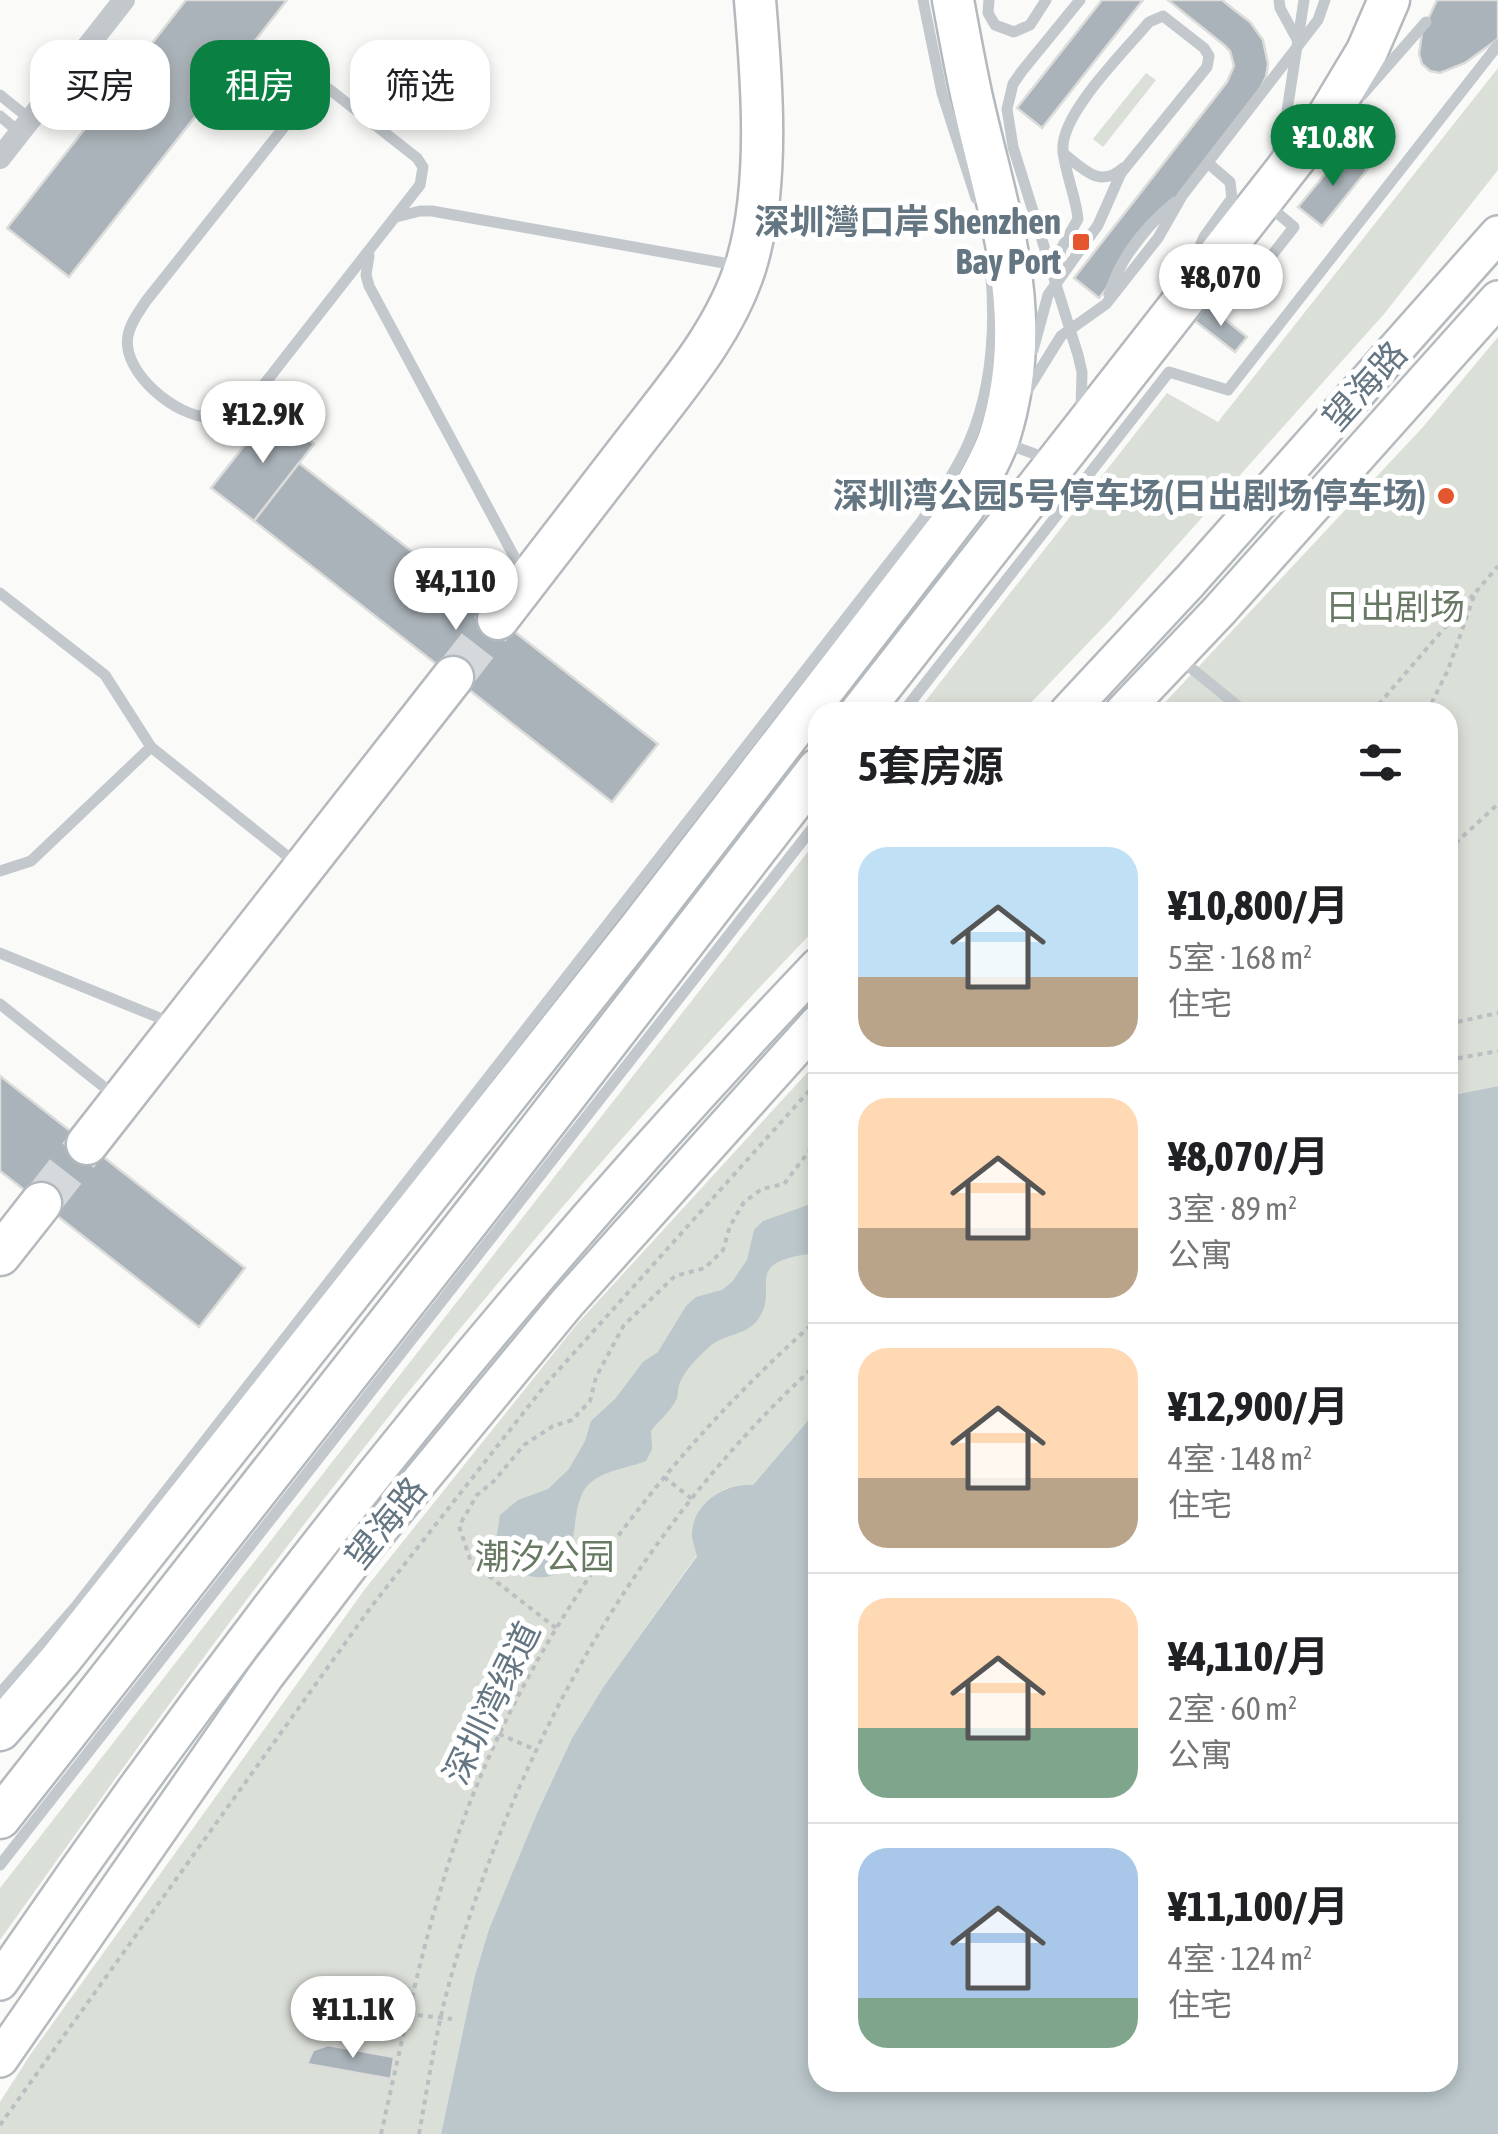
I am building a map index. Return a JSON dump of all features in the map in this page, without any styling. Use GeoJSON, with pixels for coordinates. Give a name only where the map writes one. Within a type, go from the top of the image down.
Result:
{"type":"FeatureCollection","features":[{"type":"Feature","properties":{"kind":"highway"},"geometry":{"type":"LineString","coordinates":[[815,702],[965,506],[1010,415],[1014,282],[952,0]]}},
{"type":"Feature","properties":{"kind":"highway"},"geometry":{"type":"LineString","coordinates":[[869,702],[1176,308],[1246,210],[1328,125],[1389,0]]}},
{"type":"Feature","properties":{"kind":"highway"},"geometry":{"type":"LineString","coordinates":[[498,619],[695,364],[726,312],[746,267],[759,188],[760,102],[751,3]]}},
{"type":"Feature","properties":{"kind":"highway"},"geometry":{"type":"LineString","coordinates":[[87,1144],[452,677]]}},
{"type":"Feature","properties":{"kind":"highway"},"geometry":{"type":"LineString","coordinates":[[0,1730],[808,711]]}},
{"type":"Feature","properties":{"kind":"highway"},"geometry":{"type":"LineString","coordinates":[[0,1818],[808,782]]}},
{"type":"Feature","properties":{"kind":"highway"},"geometry":{"type":"LineString","coordinates":[[0,1255],[41,1202]]}},
{"type":"Feature","properties":{"kind":"main road","name":"望海路"},"geometry":{"type":"LineString","coordinates":[[1077,702],[1308,450],[1498,234]]}},
{"type":"Feature","properties":{"kind":"main road","name":"望海路"},"geometry":{"type":"LineString","coordinates":[[1132,702],[1498,299]]}},
{"type":"Feature","properties":{"kind":"main road","name":"望海路"},"geometry":{"type":"LineString","coordinates":[[0,1982],[246,1638],[348,1504],[536,1276],[808,977]]}},
{"type":"Feature","properties":{"kind":"main road","name":"望海路"},"geometry":{"type":"LineString","coordinates":[[0,2059],[265,1677],[352,1563],[567,1303],[808,1034]]}},
{"type":"Feature","properties":{"kind":"street"},"geometry":{"type":"LineString","coordinates":[[0,158],[124,0]]}},
{"type":"Feature","properties":{"kind":"lane"},"geometry":{"type":"LineString","coordinates":[[924,0],[942,93],[979,209]]}},
{"type":"Feature","properties":{"kind":"lane"},"geometry":{"type":"LineString","coordinates":[[989,0],[988,13],[995,25],[1014,32],[1030,25],[1046,0]]}},
{"type":"Feature","properties":{"kind":"lane"},"geometry":{"type":"LineString","coordinates":[[1080,0],[1013,84],[1007,110],[1012,147],[1082,372],[1081,428]]}},
{"type":"Feature","properties":{"kind":"lane"},"geometry":{"type":"LineString","coordinates":[[1279,0],[1299,43]]}},
{"type":"Feature","properties":{"kind":"lane"},"geometry":{"type":"LineString","coordinates":[[1246,210],[1294,228],[1248,286],[1246,210],[1284,131],[1304,0]]}},
{"type":"Feature","properties":{"kind":"lane"},"geometry":{"type":"LineString","coordinates":[[1010,415],[1056,343],[1106,304],[1118,266],[1154,219],[1182,196],[1209,164],[1318,20],[1325,0]]}},
{"type":"Feature","properties":{"kind":"lane"},"geometry":{"type":"LineString","coordinates":[[1010,415],[1036,329],[1056,281],[1062,249],[1078,219],[1063,153],[1066,130],[1076,112],[1149,22],[1163,16],[1204,48],[1209,61],[1126,166],[1098,225],[1056,281]]}},
{"type":"Feature","properties":{"kind":"lane"},"geometry":{"type":"LineString","coordinates":[[1356,102],[1426,22]]}},
{"type":"Feature","properties":{"kind":"lane"},"geometry":{"type":"LineString","coordinates":[[911,702],[1169,372],[1228,390],[1498,45]]}},
{"type":"Feature","properties":{"kind":"lane"},"geometry":{"type":"LineString","coordinates":[[972,99],[976,46]]}},
{"type":"Feature","properties":{"kind":"lane"},"geometry":{"type":"LineString","coordinates":[[329,89],[418,158],[423,167],[420,185],[370,250],[258,392],[238,409],[213,417],[186,411],[160,395],[134,368],[127,346],[138,313],[310,93],[329,89]]}},
{"type":"Feature","properties":{"kind":"lane"},"geometry":{"type":"LineString","coordinates":[[0,95],[26,126]]}},
{"type":"Feature","properties":{"kind":"lane"},"geometry":{"type":"LineString","coordinates":[[0,116],[26,126]]}},
{"type":"Feature","properties":{"kind":"lane"},"geometry":{"type":"LineString","coordinates":[[1063,153],[1102,179],[1126,166]]}},
{"type":"Feature","properties":{"kind":"lane"},"geometry":{"type":"LineString","coordinates":[[1176,308],[1199,247],[1232,198],[1230,182],[1209,164]]}},
{"type":"Feature","properties":{"kind":"lane"},"geometry":{"type":"LineString","coordinates":[[396,218],[420,210],[746,267]]}},
{"type":"Feature","properties":{"kind":"lane"},"geometry":{"type":"LineString","coordinates":[[0,1694],[77,1605],[922,522],[970,441],[984,390],[994,302],[986,244]]}},
{"type":"Feature","properties":{"kind":"lane"},"geometry":{"type":"LineString","coordinates":[[370,250],[366,264],[369,286],[528,581]]}},
{"type":"Feature","properties":{"kind":"lane"},"geometry":{"type":"LineString","coordinates":[[1010,415],[1054,461]]}},
{"type":"Feature","properties":{"kind":"lane"},"geometry":{"type":"LineString","coordinates":[[0,593],[104,675],[151,747],[303,868]]}},
{"type":"Feature","properties":{"kind":"lane"},"geometry":{"type":"LineString","coordinates":[[1176,656],[1233,702]]}},
{"type":"Feature","properties":{"kind":"lane"},"geometry":{"type":"LineString","coordinates":[[0,871],[31,862],[151,747]]}},
{"type":"Feature","properties":{"kind":"lane"},"geometry":{"type":"LineString","coordinates":[[0,1866],[808,834]]}},
{"type":"Feature","properties":{"kind":"lane"},"geometry":{"type":"LineString","coordinates":[[0,953],[180,1026]]}},
{"type":"Feature","properties":{"kind":"lane"},"geometry":{"type":"LineString","coordinates":[[0,1004],[122,1100]]}},
{"type":"Feature","properties":{"kind":"path"},"geometry":{"type":"LineString","coordinates":[[1381,702],[1498,566]]}},
{"type":"Feature","properties":{"kind":"path"},"geometry":{"type":"LineString","coordinates":[[1432,702],[1448,670],[1475,593]]}},
{"type":"Feature","properties":{"kind":"path"},"geometry":{"type":"LineString","coordinates":[[1458,841],[1498,804]]}},
{"type":"Feature","properties":{"kind":"path"},"geometry":{"type":"LineString","coordinates":[[1458,1022],[1498,1013]]}},
{"type":"Feature","properties":{"kind":"path"},"geometry":{"type":"LineString","coordinates":[[1458,1058],[1498,1051]]}},
{"type":"Feature","properties":{"kind":"path"},"geometry":{"type":"LineString","coordinates":[[0,2125],[219,1815],[394,1577],[546,1384],[808,1091]]}},
{"type":"Feature","properties":{"kind":"path"},"geometry":{"type":"LineString","coordinates":[[556,1628],[471,1562],[459,1526],[464,1516],[477,1495],[494,1482],[524,1445],[553,1426],[572,1420],[590,1402],[596,1377],[624,1325],[675,1276],[705,1268],[723,1250],[730,1226],[744,1202],[762,1190],[784,1184],[808,1155]]}},
{"type":"Feature","properties":{"kind":"path","name":"深圳湾绿道"},"geometry":{"type":"LineString","coordinates":[[381,2134],[440,1890],[499,1734],[586,1581],[664,1478],[716,1416],[808,1329]]}},
{"type":"Feature","properties":{"kind":"path"},"geometry":{"type":"LineString","coordinates":[[419,2134],[452,1971],[496,1843],[534,1749],[573,1673],[603,1626],[693,1500],[750,1431],[808,1373]]}},
{"type":"Feature","properties":{"kind":"path"},"geometry":{"type":"LineString","coordinates":[[664,1478],[693,1500]]}},
{"type":"Feature","properties":{"kind":"path"},"geometry":{"type":"LineString","coordinates":[[499,1734],[534,1749]]}},
{"type":"Feature","properties":{"kind":"path"},"geometry":{"type":"LineString","coordinates":[[408,2014],[452,2019]]}},
{"type":"Feature","properties":{"kind":"green space"},"geometry":{"type":"Polygon","coordinates":[[[1498,68],[1498,170],[1384,314],[1114,616],[1032,702],[925,702],[1167,393],[1218,422],[1498,68]]]}},
{"type":"Feature","properties":{"kind":"green space"},"geometry":{"type":"Polygon","coordinates":[[[1146,73],[1156,80],[1103,147],[1093,139],[1146,73]]]}},
{"type":"Feature","properties":{"kind":"green space","name":"日出剧场"},"geometry":{"type":"Polygon","coordinates":[[[1498,337],[1498,1086],[1458,1094],[1458,702],[1165,702],[1423,427],[1498,337]]]}},
{"type":"Feature","properties":{"kind":"green space"},"geometry":{"type":"Polygon","coordinates":[[[808,852],[808,937],[576,1191],[423,1374],[204,1657],[0,1940],[0,1888],[808,852]]]}},
{"type":"Feature","properties":{"kind":"green space"},"geometry":{"type":"Polygon","coordinates":[[[808,1072],[808,1421],[753,1485],[723,1490],[699,1511],[692,1534],[697,1555],[572,1738],[489,1929],[474,1979],[441,2134],[0,2134],[0,2102],[30,2055],[365,1589],[577,1324],[808,1072]]]}},
{"type":"Feature","properties":{"kind":"shaded area"},"geometry":{"type":"Polygon","coordinates":[[[1498,1086],[1498,2134],[441,2134],[474,1979],[489,1929],[572,1738],[604,1686],[697,1556],[692,1534],[699,1511],[723,1491],[753,1485],[808,1421],[808,2092],[1458,2092],[1458,1094],[1498,1086]]]}},
{"type":"Feature","properties":{"kind":"shaded area","name":"潮汐公园"},"geometry":{"type":"Polygon","coordinates":[[[808,1205],[808,1254],[792,1257],[769,1270],[763,1311],[755,1323],[713,1343],[687,1370],[674,1404],[651,1431],[652,1449],[646,1461],[609,1472],[589,1484],[581,1496],[568,1559],[561,1570],[548,1577],[529,1576],[508,1566],[495,1547],[500,1515],[518,1500],[548,1489],[569,1469],[591,1421],[615,1399],[643,1362],[658,1352],[686,1306],[696,1297],[722,1290],[732,1282],[747,1260],[754,1230],[763,1221],[808,1205]]]}},
{"type":"Feature","properties":{"kind":"building"},"geometry":{"type":"Polygon","coordinates":[[[186,0],[287,0],[256,40],[190,40],[190,123],[69,277],[7,228],[84,130],[170,130],[170,40],[155,40],[186,0]]]}},
{"type":"Feature","properties":{"kind":"building"},"geometry":{"type":"Polygon","coordinates":[[[1102,0],[1143,0],[1042,128],[1017,108],[1102,0]]]}},
{"type":"Feature","properties":{"kind":"building"},"geometry":{"type":"Polygon","coordinates":[[[1168,0],[1222,0],[1250,22],[1263,40],[1268,64],[1266,77],[1255,98],[1099,298],[1074,278],[1227,82],[1234,66],[1224,45],[1168,0]]]}},
{"type":"Feature","properties":{"kind":"building"},"geometry":{"type":"Polygon","coordinates":[[[1437,0],[1498,0],[1498,39],[1465,63],[1440,73],[1422,64],[1419,54],[1422,32],[1437,0]]]}},
{"type":"Feature","properties":{"kind":"building"},"geometry":{"type":"Polygon","coordinates":[[[1344,151],[1367,170],[1322,226],[1298,207],[1344,151]]]}},
{"type":"Feature","properties":{"kind":"building"},"geometry":{"type":"Polygon","coordinates":[[[1207,305],[1247,337],[1235,352],[1195,321],[1207,305]]]}},
{"type":"Feature","properties":{"kind":"building"},"geometry":{"type":"Polygon","coordinates":[[[272,410],[314,444],[254,521],[211,488],[272,410]]]}},
{"type":"Feature","properties":{"kind":"building"},"geometry":{"type":"Polygon","coordinates":[[[299,463],[658,744],[612,802],[254,521],[299,463]]]}},
{"type":"Feature","properties":{"kind":"building"},"geometry":{"type":"Polygon","coordinates":[[[0,1076],[245,1268],[199,1327],[0,1171],[0,1076]]]}},
{"type":"Feature","properties":{"kind":"building"},"geometry":{"type":"Polygon","coordinates":[[[328,2045],[394,2057],[391,2079],[307,2064],[313,2050],[328,2045]]]}},
{"type":"Feature","properties":{"kind":"tunnel"},"geometry":{"type":"LineString","coordinates":[[453,677],[498,619]]}},
{"type":"Feature","properties":{"kind":"tunnel"},"geometry":{"type":"LineString","coordinates":[[41,1203],[87,1144]]}},
{"type":"Feature","properties":{"kind":"place","name":"深圳灣口岸 Shenzhen Bay Port"},"geometry":{"type":"Point","coordinates":[1081,242]}},
{"type":"Feature","properties":{"kind":"place","name":"深圳湾公园5号停车场(日出剧场停车场)"},"geometry":{"type":"Point","coordinates":[1446,496]}}]}
